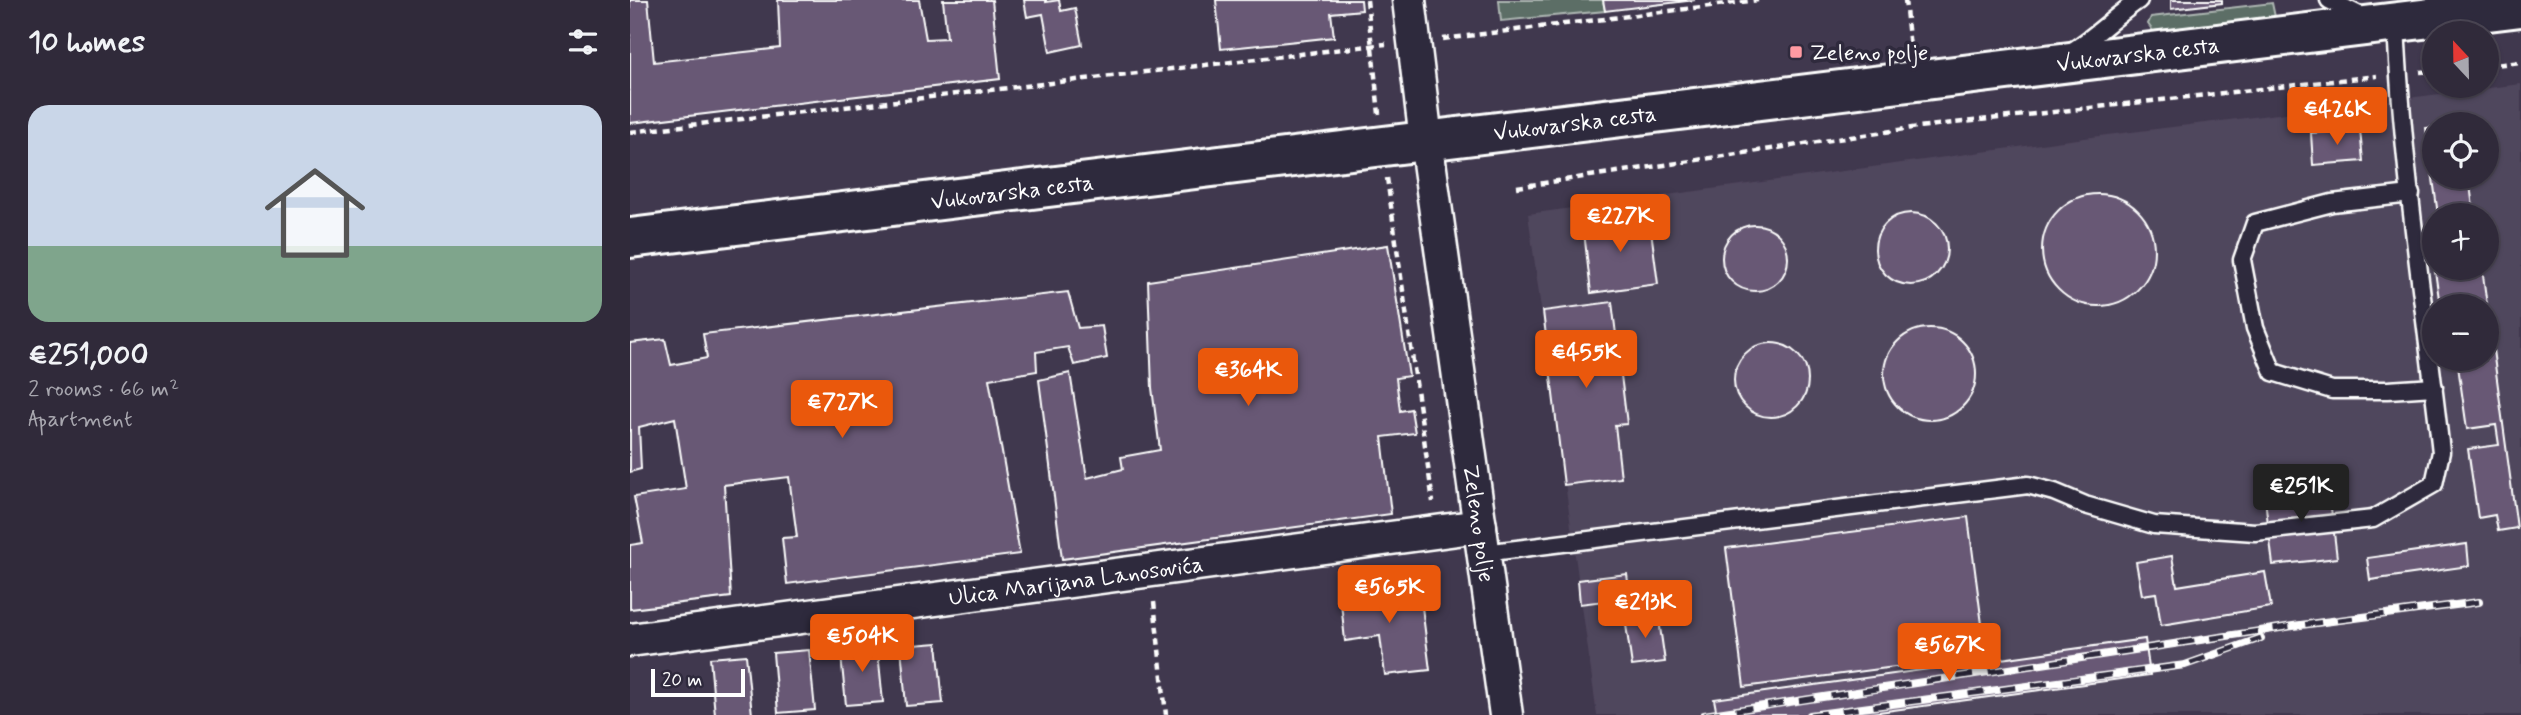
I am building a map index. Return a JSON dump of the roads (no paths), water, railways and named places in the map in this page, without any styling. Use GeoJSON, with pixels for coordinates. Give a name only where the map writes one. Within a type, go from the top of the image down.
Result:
{"type":"FeatureCollection","features":[{"type":"Feature","properties":{"kind":"main road","name":"Vukovarska cesta"},"geometry":{"type":"LineString","coordinates":[[630,238],[1426,139],[2521,8]]}},
{"type":"Feature","properties":{"kind":"street","name":"Zeleno polje"},"geometry":{"type":"LineString","coordinates":[[1409,0],[1506,715]]}},
{"type":"Feature","properties":{"kind":"street","name":"Ulica Marijana Lanosovića"},"geometry":{"type":"LineString","coordinates":[[630,640],[1437,531],[1482,540]]}},
{"type":"Feature","properties":{"kind":"lane"},"geometry":{"type":"LineString","coordinates":[[2050,64],[2089,41],[2139,0]]}},
{"type":"Feature","properties":{"kind":"lane"},"geometry":{"type":"LineString","coordinates":[[1482,540],[2028,485],[2054,492],[2085,506],[2154,525],[2255,532],[2373,519],[2434,484],[2441,452],[2398,74],[2388,24],[2329,0]]}},
{"type":"Feature","properties":{"kind":"lane"},"geometry":{"type":"LineString","coordinates":[[2410,194],[2332,203],[2255,223],[2242,260],[2255,328],[2273,372],[2332,390],[2434,387]]}},
{"type":"Feature","properties":{"kind":"railway"},"geometry":{"type":"LineString","coordinates":[[1704,715],[2293,626],[2479,602]]}},
{"type":"Feature","properties":{"kind":"railway"},"geometry":{"type":"LineString","coordinates":[[1810,715],[2185,665],[2261,638]]}},
{"type":"Feature","properties":{"kind":"place","name":"Zeleno polje"},"geometry":{"type":"Point","coordinates":[1796,52]}}]}
